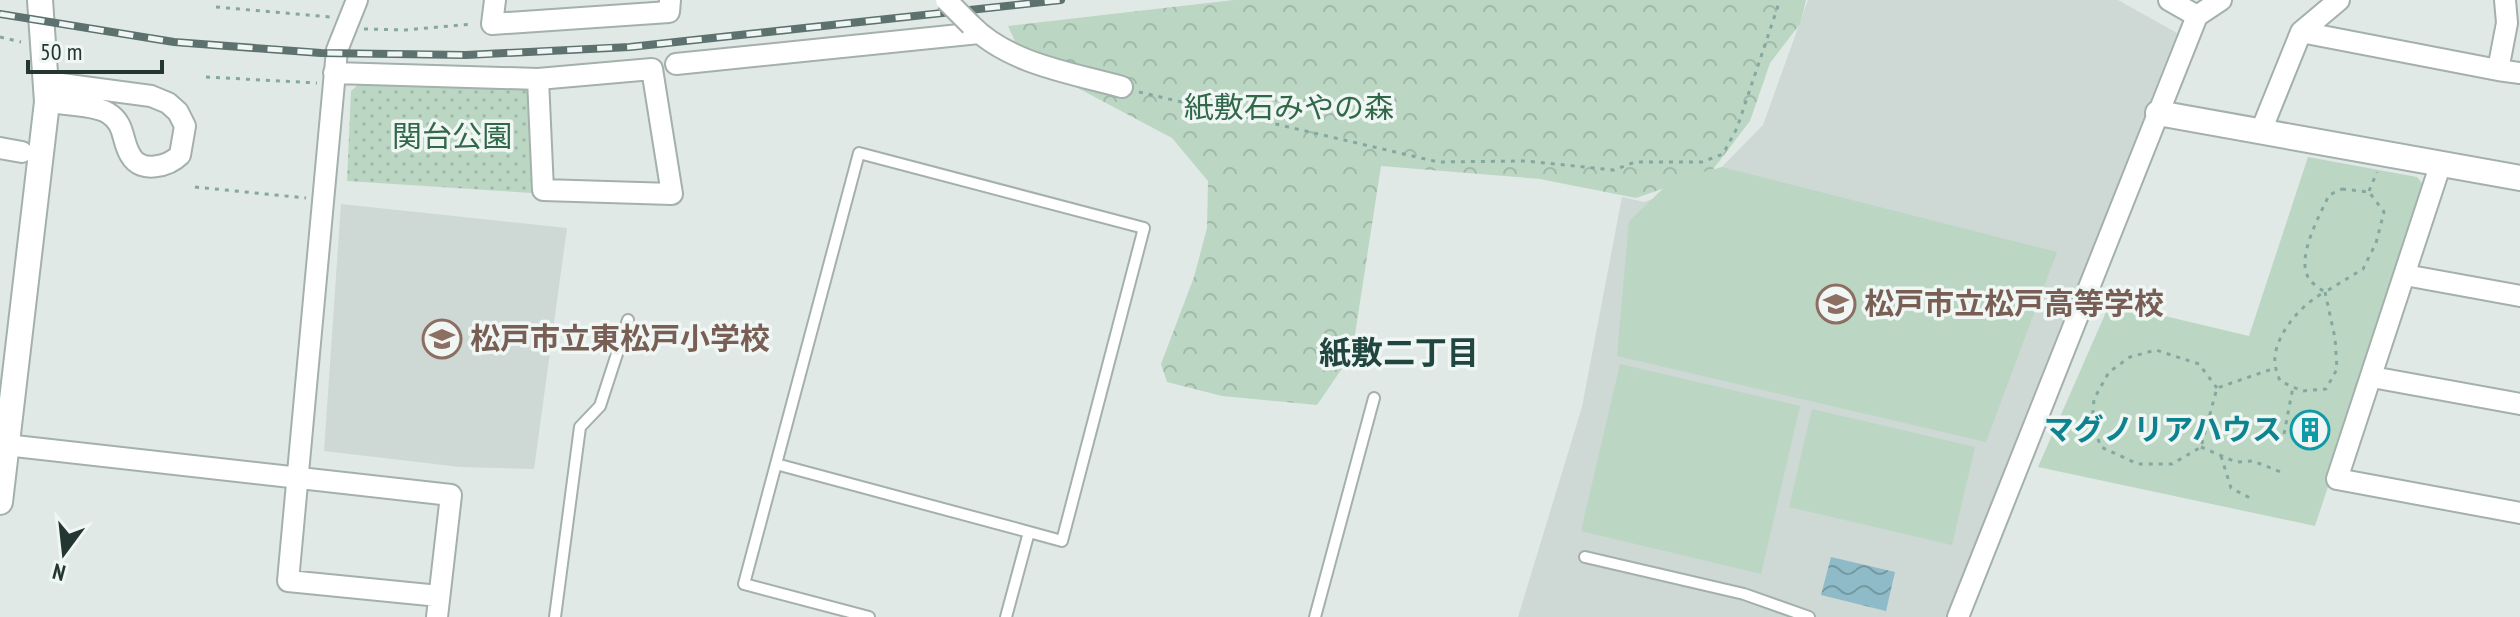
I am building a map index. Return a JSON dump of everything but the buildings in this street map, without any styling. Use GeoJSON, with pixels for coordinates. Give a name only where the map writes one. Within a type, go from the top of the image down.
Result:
{"type":"FeatureCollection","features":[{"type":"Feature","properties":{"kind":"street"},"geometry":{"type":"LineString","coordinates":[[0,502],[6,445],[11,310],[46,92],[40,0]]}},
{"type":"Feature","properties":{"kind":"street"},"geometry":{"type":"LineString","coordinates":[[6,445],[299,476],[451,495],[438,607],[288,581],[299,476],[329,79],[341,23],[357,0]]}},
{"type":"Feature","properties":{"kind":"street"},"geometry":{"type":"LineString","coordinates":[[495,0],[492,24],[669,12],[670,0]]}},
{"type":"Feature","properties":{"kind":"street"},"geometry":{"type":"LineString","coordinates":[[946,0],[997,47],[1039,63],[1122,87]]}},
{"type":"Feature","properties":{"kind":"street"},"geometry":{"type":"LineString","coordinates":[[2169,0],[2197,16]]}},
{"type":"Feature","properties":{"kind":"street"},"geometry":{"type":"LineString","coordinates":[[1958,617],[2197,16],[2221,0]]}},
{"type":"Feature","properties":{"kind":"street"},"geometry":{"type":"LineString","coordinates":[[2261,131],[2301,32],[2339,0]]}},
{"type":"Feature","properties":{"kind":"street"},"geometry":{"type":"LineString","coordinates":[[2498,70],[2507,23],[2505,0]]}},
{"type":"Feature","properties":{"kind":"street"},"geometry":{"type":"LineString","coordinates":[[676,64],[975,29]]}},
{"type":"Feature","properties":{"kind":"street"},"geometry":{"type":"LineString","coordinates":[[2301,32],[2520,73]]}},
{"type":"Feature","properties":{"kind":"street"},"geometry":{"type":"LineString","coordinates":[[329,79],[538,79],[652,69],[672,194],[543,190],[538,79]]}},
{"type":"Feature","properties":{"kind":"street"},"geometry":{"type":"LineString","coordinates":[[46,92],[151,96],[168,103],[178,112],[185,126],[180,155],[165,166],[139,164],[131,158],[121,126],[104,110],[46,92]]}},
{"type":"Feature","properties":{"kind":"street"},"geometry":{"type":"LineString","coordinates":[[2158,113],[2520,178]]}},
{"type":"Feature","properties":{"kind":"street"},"geometry":{"type":"LineString","coordinates":[[0,148],[22,152]]}},
{"type":"Feature","properties":{"kind":"street"},"geometry":{"type":"LineString","coordinates":[[2441,163],[2337,479],[2520,513]]}},
{"type":"Feature","properties":{"kind":"street"},"geometry":{"type":"LineString","coordinates":[[2405,275],[2520,296]]}},
{"type":"Feature","properties":{"kind":"street"},"geometry":{"type":"LineString","coordinates":[[2372,377],[2520,404]]}},
{"type":"Feature","properties":{"kind":"lane"},"geometry":{"type":"LineString","coordinates":[[776,464],[1062,541],[1144,228],[859,153],[776,464],[744,584],[869,617]]}},
{"type":"Feature","properties":{"kind":"lane"},"geometry":{"type":"LineString","coordinates":[[555,617],[580,427],[600,406],[628,320]]}},
{"type":"Feature","properties":{"kind":"lane"},"geometry":{"type":"LineString","coordinates":[[1315,617],[1374,398]]}},
{"type":"Feature","properties":{"kind":"lane"},"geometry":{"type":"LineString","coordinates":[[1006,617],[1029,532]]}},
{"type":"Feature","properties":{"kind":"lane"},"geometry":{"type":"LineString","coordinates":[[1585,557],[1744,594],[1809,617]]}},
{"type":"Feature","properties":{"kind":"path"},"geometry":{"type":"LineString","coordinates":[[1122,87],[1438,162],[1525,161],[1614,170],[1635,162],[1702,162],[1723,154],[1737,128],[1780,0]]}},
{"type":"Feature","properties":{"kind":"path"},"geometry":{"type":"LineString","coordinates":[[216,7],[405,30],[492,24]]}},
{"type":"Feature","properties":{"kind":"path"},"geometry":{"type":"LineString","coordinates":[[0,37],[25,43]]}},
{"type":"Feature","properties":{"kind":"path"},"geometry":{"type":"LineString","coordinates":[[206,77],[329,79]]}},
{"type":"Feature","properties":{"kind":"path"},"geometry":{"type":"LineString","coordinates":[[2369,192],[2380,165]]}},
{"type":"Feature","properties":{"kind":"path"},"geometry":{"type":"LineString","coordinates":[[195,187],[313,199]]}},
{"type":"Feature","properties":{"kind":"path"},"geometry":{"type":"LineString","coordinates":[[2325,292],[2308,278],[2304,261],[2323,206],[2329,195],[2342,189],[2369,192],[2384,212],[2376,243],[2363,269],[2325,292],[2310,300],[2285,330],[2275,354],[2275,368],[2280,381],[2302,391],[2326,389],[2337,369],[2335,338],[2325,292]]}},
{"type":"Feature","properties":{"kind":"path"},"geometry":{"type":"LineString","coordinates":[[2156,350],[2199,364],[2217,388],[2201,447],[2172,464],[2138,464],[2101,447],[2092,423],[2094,399],[2109,372],[2130,357],[2156,350]]}},
{"type":"Feature","properties":{"kind":"path"},"geometry":{"type":"LineString","coordinates":[[2217,388],[2275,368]]}},
{"type":"Feature","properties":{"kind":"path"},"geometry":{"type":"LineString","coordinates":[[2284,434],[2293,387]]}},
{"type":"Feature","properties":{"kind":"path"},"geometry":{"type":"LineString","coordinates":[[2201,447],[2236,462],[2253,461],[2281,472]]}},
{"type":"Feature","properties":{"kind":"path"},"geometry":{"type":"LineString","coordinates":[[2221,456],[2231,488],[2250,498]]}},
{"type":"Feature","properties":{"kind":"shaded area","name":"松戸市立松戸高等学校"},"geometry":{"type":"Polygon","coordinates":[[[1808,0],[2118,0],[2177,33],[1947,617],[1518,617],[1582,407],[1622,197],[1644,202],[1711,178],[1763,125],[1808,0]]]}},
{"type":"Feature","properties":{"kind":"shaded area","name":"松戸市立東松戸小学校"},"geometry":{"type":"Polygon","coordinates":[[[341,204],[567,228],[534,469],[460,467],[324,451],[341,204]]]}},
{"type":"Feature","properties":{"kind":"green space","name":"紙敷石みやの森"},"geometry":{"type":"Polygon","coordinates":[[[1234,0],[1806,0],[1800,24],[1770,63],[1750,121],[1711,172],[1636,198],[1540,179],[1381,166],[1352,354],[1317,405],[1222,396],[1167,382],[1161,364],[1194,277],[1207,228],[1208,181],[1172,138],[1074,86],[1026,65],[1008,26],[1234,0]]]}},
{"type":"Feature","properties":{"kind":"green space","name":"関台公園"},"geometry":{"type":"Polygon","coordinates":[[[359,84],[523,86],[530,92],[532,193],[347,181],[351,91],[359,84]]]}},
{"type":"Feature","properties":{"kind":"green space"},"geometry":{"type":"Polygon","coordinates":[[[2308,157],[2417,177],[2426,188],[2315,526],[2038,467],[2110,303],[2249,336],[2308,157]]]}},
{"type":"Feature","properties":{"kind":"green space"},"geometry":{"type":"Polygon","coordinates":[[[1722,167],[2057,252],[1986,442],[1617,356],[1629,221],[1672,180],[1722,167]]]}},
{"type":"Feature","properties":{"kind":"green space"},"geometry":{"type":"Polygon","coordinates":[[[1620,364],[1800,406],[1761,574],[1581,531],[1620,364]]]}},
{"type":"Feature","properties":{"kind":"green space"},"geometry":{"type":"Polygon","coordinates":[[[1812,409],[1975,447],[1952,545],[1789,507],[1812,409]]]}},
{"type":"Feature","properties":{"kind":"water"},"geometry":{"type":"Polygon","coordinates":[[[1831,557],[1895,572],[1886,611],[1821,595],[1831,557]]]}},
{"type":"Feature","properties":{"kind":"railway"},"geometry":{"type":"LineString","coordinates":[[0,14],[174,42],[321,53],[466,55],[630,47],[1061,0]]}},
{"type":"Feature","properties":{"kind":"place","name":"松戸市立松戸高等学校"},"geometry":{"type":"Point","coordinates":[1836,304]}},
{"type":"Feature","properties":{"kind":"place","name":"松戸市立東松戸小学校"},"geometry":{"type":"Point","coordinates":[442,339]}},
{"type":"Feature","properties":{"kind":"place","name":"マグノリアハウス"},"geometry":{"type":"Point","coordinates":[2310,430]}},
{"type":"Feature","properties":{"kind":"district","name":"紙敷二丁目"},"geometry":{"type":"Point","coordinates":[1399,353]}}]}
